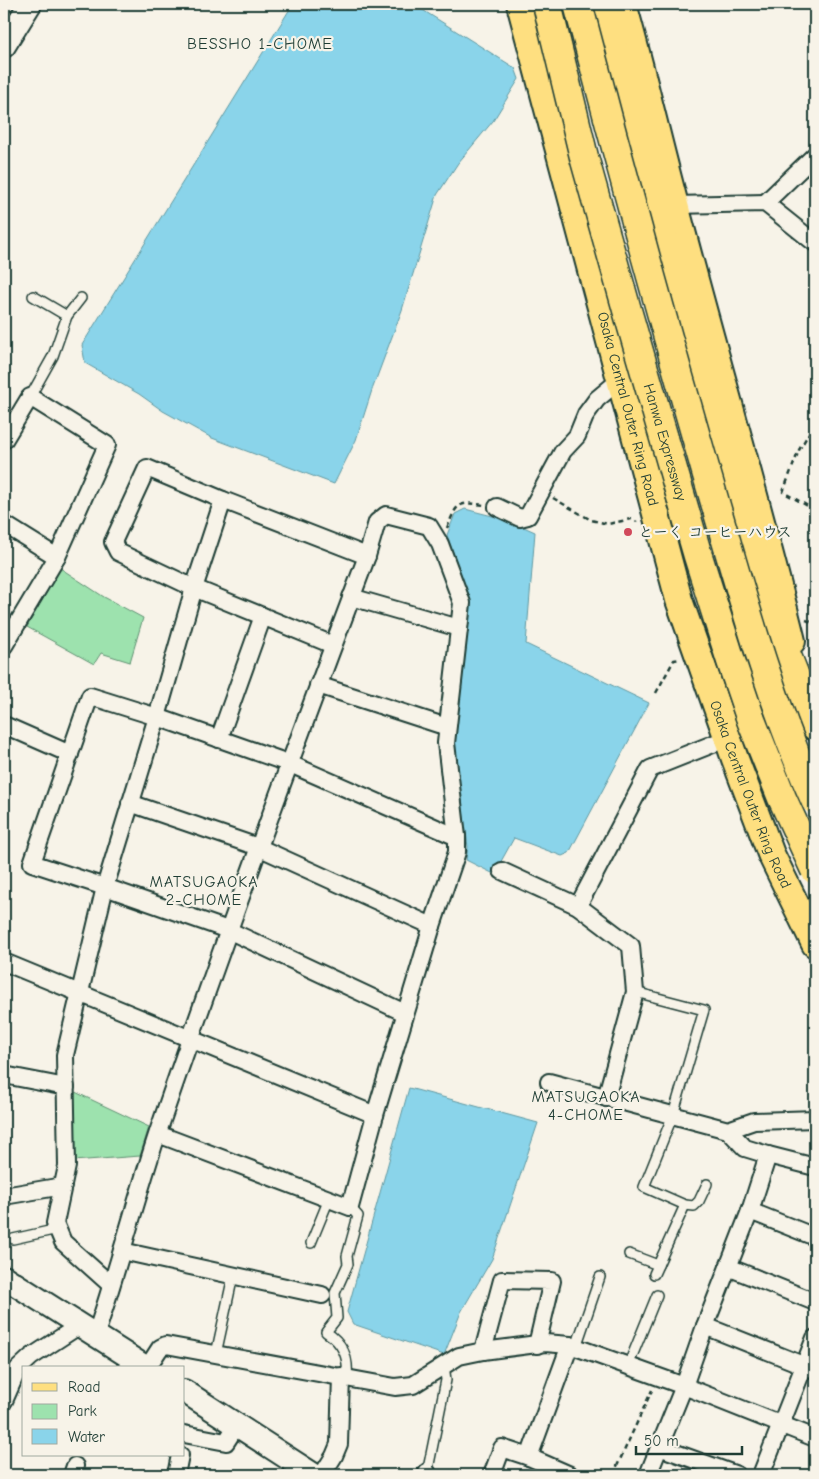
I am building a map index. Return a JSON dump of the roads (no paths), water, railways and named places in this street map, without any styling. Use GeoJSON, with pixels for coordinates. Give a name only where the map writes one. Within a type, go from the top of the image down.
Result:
{"type":"FeatureCollection","features":[{"type":"Feature","properties":{"kind":"highway","name":"Hanwa Expressway"},"geometry":{"type":"LineString","coordinates":[[547,4],[584,157],[627,310],[726,643],[751,720],[782,798],[815,870]]}},
{"type":"Feature","properties":{"kind":"highway","name":"Hanwa Expressway"},"geometry":{"type":"LineString","coordinates":[[578,4],[657,302],[728,548],[780,712],[815,800]]}},
{"type":"Feature","properties":{"kind":"highway"},"geometry":{"type":"LineString","coordinates":[[601,4],[662,233],[772,618],[812,718]]}},
{"type":"Feature","properties":{"kind":"main road","name":"Osaka Central Outer Ring Road"},"geometry":{"type":"LineString","coordinates":[[520,4],[680,600],[770,854],[815,944]]}},
{"type":"Feature","properties":{"kind":"main road"},"geometry":{"type":"LineString","coordinates":[[623,4],[812,718]]}},
{"type":"Feature","properties":{"kind":"street"},"geometry":{"type":"LineString","coordinates":[[4,46],[30,4]]}},
{"type":"Feature","properties":{"kind":"street"},"geometry":{"type":"LineString","coordinates":[[765,203],[815,155]]}},
{"type":"Feature","properties":{"kind":"street"},"geometry":{"type":"LineString","coordinates":[[675,205],[765,203],[815,242]]}},
{"type":"Feature","properties":{"kind":"street"},"geometry":{"type":"LineString","coordinates":[[497,507],[520,518],[528,516],[563,451],[577,436],[586,414],[597,399],[621,379]]}},
{"type":"Feature","properties":{"kind":"street"},"geometry":{"type":"LineString","coordinates":[[4,440],[30,397],[107,445],[57,557],[4,646]]}},
{"type":"Feature","properties":{"kind":"street"},"geometry":{"type":"LineString","coordinates":[[333,645],[194,588],[118,552],[113,542],[147,468],[367,556]]}},
{"type":"Feature","properties":{"kind":"street"},"geometry":{"type":"LineString","coordinates":[[111,1285],[63,1242],[55,1223],[67,1166],[65,1056],[105,886],[194,588],[223,500]]}},
{"type":"Feature","properties":{"kind":"street"},"geometry":{"type":"LineString","coordinates":[[4,1401],[18,1369],[31,1358],[88,1330],[111,1285],[158,1134],[228,930],[288,763],[367,556],[377,522],[386,515],[429,526],[440,544],[462,603],[446,743],[457,837],[457,852],[405,1014],[350,1207],[158,1134]]}},
{"type":"Feature","properties":{"kind":"street"},"geometry":{"type":"LineString","coordinates":[[4,524],[57,557]]}},
{"type":"Feature","properties":{"kind":"street"},"geometry":{"type":"LineString","coordinates":[[351,597],[459,628]]}},
{"type":"Feature","properties":{"kind":"street"},"geometry":{"type":"LineString","coordinates":[[219,739],[263,616]]}},
{"type":"Feature","properties":{"kind":"street"},"geometry":{"type":"LineString","coordinates":[[318,685],[447,727]]}},
{"type":"Feature","properties":{"kind":"street"},"geometry":{"type":"LineString","coordinates":[[405,1014],[228,930],[105,886],[32,863],[90,696],[157,716],[288,763],[457,837]]}},
{"type":"Feature","properties":{"kind":"street"},"geometry":{"type":"LineString","coordinates":[[4,725],[70,754]]}},
{"type":"Feature","properties":{"kind":"street"},"geometry":{"type":"LineString","coordinates":[[578,906],[650,769],[728,738]]}},
{"type":"Feature","properties":{"kind":"street"},"geometry":{"type":"LineString","coordinates":[[130,803],[258,847],[432,926]]}},
{"type":"Feature","properties":{"kind":"street"},"geometry":{"type":"LineString","coordinates":[[502,871],[578,906],[631,946],[635,992],[606,1098]]}},
{"type":"Feature","properties":{"kind":"street"},"geometry":{"type":"LineString","coordinates":[[4,962],[375,1115]]}},
{"type":"Feature","properties":{"kind":"street"},"geometry":{"type":"LineString","coordinates":[[4,1075],[66,1087]]}},
{"type":"Feature","properties":{"kind":"street"},"geometry":{"type":"LineString","coordinates":[[549,1082],[728,1130],[744,1148],[815,1167]]}},
{"type":"Feature","properties":{"kind":"street"},"geometry":{"type":"LineString","coordinates":[[728,1130],[754,1121],[815,1119]]}},
{"type":"Feature","properties":{"kind":"street"},"geometry":{"type":"LineString","coordinates":[[648,1475],[684,1386],[705,1326],[750,1211],[768,1155]]}},
{"type":"Feature","properties":{"kind":"street"},"geometry":{"type":"LineString","coordinates":[[4,1196],[63,1186]]}},
{"type":"Feature","properties":{"kind":"street"},"geometry":{"type":"LineString","coordinates":[[750,1211],[815,1237]]}},
{"type":"Feature","properties":{"kind":"street"},"geometry":{"type":"LineString","coordinates":[[122,1251],[322,1295]]}},
{"type":"Feature","properties":{"kind":"street"},"geometry":{"type":"LineString","coordinates":[[728,1267],[815,1302]]}},
{"type":"Feature","properties":{"kind":"street"},"geometry":{"type":"LineString","coordinates":[[4,1277],[88,1330],[137,1365],[166,1345],[344,1376],[394,1387],[413,1385],[459,1356],[545,1343],[573,1346],[684,1386],[815,1438]]}},
{"type":"Feature","properties":{"kind":"street"},"geometry":{"type":"LineString","coordinates":[[483,1351],[502,1280],[552,1281],[537,1345]]}},
{"type":"Feature","properties":{"kind":"street"},"geometry":{"type":"LineString","coordinates":[[705,1326],[810,1368]]}},
{"type":"Feature","properties":{"kind":"street"},"geometry":{"type":"LineString","coordinates":[[761,1475],[781,1424],[810,1368],[815,1338]]}},
{"type":"Feature","properties":{"kind":"street"},"geometry":{"type":"LineString","coordinates":[[529,1457],[573,1346]]}},
{"type":"Feature","properties":{"kind":"street"},"geometry":{"type":"LineString","coordinates":[[322,1475],[340,1444],[344,1376]]}},
{"type":"Feature","properties":{"kind":"street"},"geometry":{"type":"LineString","coordinates":[[185,1392],[314,1475]]}},
{"type":"Feature","properties":{"kind":"street"},"geometry":{"type":"LineString","coordinates":[[185,1435],[226,1442],[237,1425]]}},
{"type":"Feature","properties":{"kind":"street"},"geometry":{"type":"LineString","coordinates":[[659,1447],[737,1475]]}},
{"type":"Feature","properties":{"kind":"street"},"geometry":{"type":"LineString","coordinates":[[492,1475],[502,1448],[529,1457],[562,1474]]}},
{"type":"Feature","properties":{"kind":"street"},"geometry":{"type":"LineString","coordinates":[[176,1475],[180,1456]]}},
{"type":"Feature","properties":{"kind":"lane"},"geometry":{"type":"LineString","coordinates":[[33,296],[67,316]]}},
{"type":"Feature","properties":{"kind":"lane"},"geometry":{"type":"LineString","coordinates":[[30,397],[54,356],[67,316],[81,298]]}},
{"type":"Feature","properties":{"kind":"lane"},"geometry":{"type":"LineString","coordinates":[[635,992],[704,1010],[673,1115],[644,1186],[685,1205],[694,1206],[699,1202],[707,1184]]}},
{"type":"Feature","properties":{"kind":"lane"},"geometry":{"type":"LineString","coordinates":[[311,1243],[329,1199]]}},
{"type":"Feature","properties":{"kind":"lane"},"geometry":{"type":"LineString","coordinates":[[654,1274],[685,1205]]}},
{"type":"Feature","properties":{"kind":"lane"},"geometry":{"type":"LineString","coordinates":[[344,1376],[347,1358],[336,1339],[326,1332],[337,1318],[334,1293],[348,1264],[347,1256],[358,1216],[350,1207]]}},
{"type":"Feature","properties":{"kind":"lane"},"geometry":{"type":"LineString","coordinates":[[13,1238],[58,1229]]}},
{"type":"Feature","properties":{"kind":"lane"},"geometry":{"type":"LineString","coordinates":[[629,1254],[658,1265]]}},
{"type":"Feature","properties":{"kind":"lane"},"geometry":{"type":"LineString","coordinates":[[216,1354],[233,1276]]}},
{"type":"Feature","properties":{"kind":"lane"},"geometry":{"type":"LineString","coordinates":[[573,1346],[600,1277]]}},
{"type":"Feature","properties":{"kind":"lane"},"geometry":{"type":"LineString","coordinates":[[628,1366],[657,1295]]}},
{"type":"Feature","properties":{"kind":"lane"},"geometry":{"type":"LineString","coordinates":[[428,1470],[446,1380],[444,1365]]}},
{"type":"Feature","properties":{"kind":"water"},"geometry":{"type":"Polygon","coordinates":[[[293,4],[413,4],[515,68],[519,79],[493,121],[458,163],[437,195],[402,310],[372,390],[356,440],[334,484],[212,438],[163,411],[139,394],[85,363],[82,345],[293,4]]]}},
{"type":"Feature","properties":{"kind":"water"},"geometry":{"type":"Polygon","coordinates":[[[465,509],[508,520],[535,532],[526,644],[649,703],[569,853],[562,856],[514,838],[494,874],[466,860],[468,847],[454,742],[470,602],[447,535],[455,514],[465,509]]]}},
{"type":"Feature","properties":{"kind":"water"},"geometry":{"type":"Polygon","coordinates":[[[409,1088],[538,1123],[492,1259],[461,1312],[444,1355],[353,1324],[347,1312],[409,1088]]]}},
{"type":"Feature","properties":{"kind":"place","name":"とーく コーヒーハウス"},"geometry":{"type":"Point","coordinates":[628,532]}},
{"type":"Feature","properties":{"kind":"district","name":"BESSHO 1-CHOME"},"geometry":{"type":"Point","coordinates":[260,44]}},
{"type":"Feature","properties":{"kind":"district","name":"MATSUGAOKA 2-CHOME"},"geometry":{"type":"Point","coordinates":[204,891]}},
{"type":"Feature","properties":{"kind":"district","name":"MATSUGAOKA 4-CHOME"},"geometry":{"type":"Point","coordinates":[586,1106]}}]}
